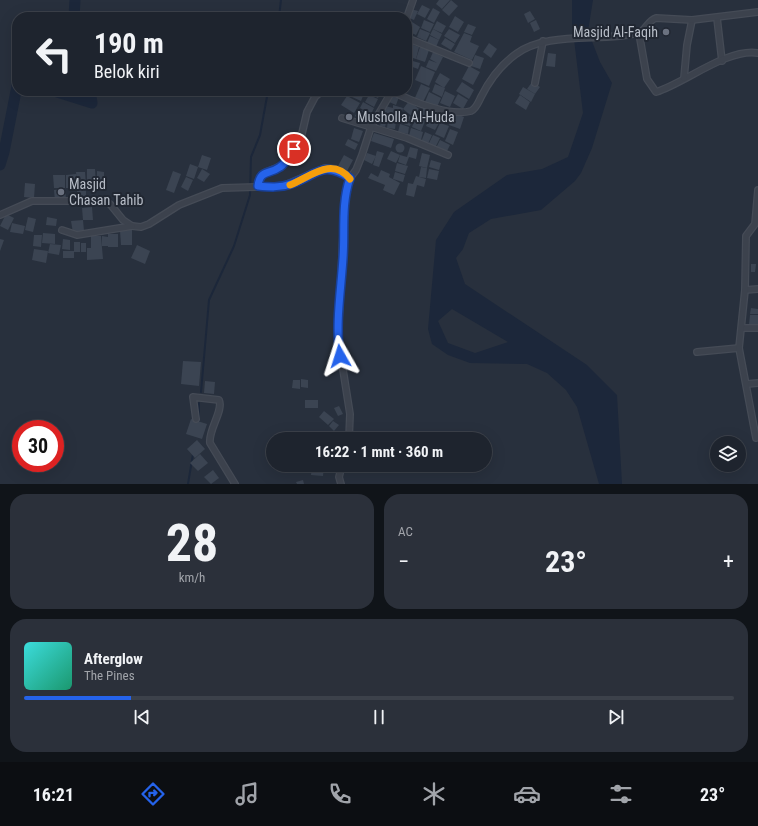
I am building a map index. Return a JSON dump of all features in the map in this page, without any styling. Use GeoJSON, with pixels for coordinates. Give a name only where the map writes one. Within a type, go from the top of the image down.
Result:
{"type":"FeatureCollection","features":[{"type":"Feature","properties":{"kind":"street"},"geometry":{"type":"LineString","coordinates":[[409,12],[414,0]]}},
{"type":"Feature","properties":{"kind":"street"},"geometry":{"type":"LineString","coordinates":[[403,96],[420,104],[436,108],[461,112],[472,111],[505,64],[524,48],[543,41],[593,39],[639,33],[651,20],[656,18],[692,20],[758,12]]}},
{"type":"Feature","properties":{"kind":"street"},"geometry":{"type":"LineString","coordinates":[[717,18],[722,61]]}},
{"type":"Feature","properties":{"kind":"street"},"geometry":{"type":"LineString","coordinates":[[684,78],[692,20]]}},
{"type":"Feature","properties":{"kind":"street"},"geometry":{"type":"LineString","coordinates":[[639,33],[647,79],[652,90],[656,92],[684,78],[745,52],[758,53]]}},
{"type":"Feature","properties":{"kind":"street"},"geometry":{"type":"LineString","coordinates":[[412,40],[469,63]]}},
{"type":"Feature","properties":{"kind":"street"},"geometry":{"type":"LineString","coordinates":[[536,83],[543,41]]}},
{"type":"Feature","properties":{"kind":"street"},"geometry":{"type":"LineString","coordinates":[[255,187],[261,176],[264,173],[281,166],[300,142],[307,112],[315,96]]}},
{"type":"Feature","properties":{"kind":"street"},"geometry":{"type":"LineString","coordinates":[[349,432],[350,414],[338,338],[344,246],[344,201],[350,178],[358,166],[371,127],[389,96]]}},
{"type":"Feature","properties":{"kind":"street"},"geometry":{"type":"LineString","coordinates":[[342,118],[407,138],[448,155]]}},
{"type":"Feature","properties":{"kind":"street"},"geometry":{"type":"LineString","coordinates":[[62,230],[77,235],[132,226],[145,226],[179,205],[222,188],[288,185],[325,168],[335,169],[350,178]]}},
{"type":"Feature","properties":{"kind":"street"},"geometry":{"type":"LineString","coordinates":[[756,438],[739,348],[745,290],[746,236],[754,224],[758,190]]}},
{"type":"Feature","properties":{"kind":"street"},"geometry":{"type":"LineString","coordinates":[[0,215],[32,201],[102,200],[110,204],[119,218],[132,226]]}},
{"type":"Feature","properties":{"kind":"street"},"geometry":{"type":"LineString","coordinates":[[745,290],[758,289]]}},
{"type":"Feature","properties":{"kind":"street"},"geometry":{"type":"LineString","coordinates":[[742,328],[758,328]]}},
{"type":"Feature","properties":{"kind":"street"},"geometry":{"type":"LineString","coordinates":[[697,352],[739,348]]}},
{"type":"Feature","properties":{"kind":"street"},"geometry":{"type":"LineString","coordinates":[[747,384],[758,382]]}},
{"type":"Feature","properties":{"kind":"street"},"geometry":{"type":"LineString","coordinates":[[196,419],[192,397],[219,400],[220,406],[213,423],[210,443],[235,484]]}},
{"type":"Feature","properties":{"kind":"street"},"geometry":{"type":"LineString","coordinates":[[340,472],[339,476],[341,484]]}},
{"type":"Feature","properties":{"kind":"water"},"geometry":{"type":"Polygon","coordinates":[[[572,0],[593,0],[588,31],[600,62],[612,83],[592,148],[581,173],[575,181],[541,210],[491,219],[469,233],[463,249],[456,258],[465,284],[587,365],[617,395],[622,484],[599,484],[577,407],[566,390],[547,373],[527,364],[470,363],[448,355],[432,344],[428,329],[436,240],[454,212],[507,175],[542,169],[568,157],[583,113],[572,23],[572,0]],[[452,309],[438,321],[448,343],[475,353],[508,342],[452,309]]]}},
{"type":"Feature","properties":{"kind":"building"},"geometry":{"type":"Polygon","coordinates":[[[439,0],[450,0],[442,9],[436,4],[439,0]]]}},
{"type":"Feature","properties":{"kind":"building"},"geometry":{"type":"Polygon","coordinates":[[[451,0],[458,6],[449,16],[442,10],[451,0]]]}},
{"type":"Feature","properties":{"kind":"building"},"geometry":{"type":"Polygon","coordinates":[[[422,5],[430,9],[425,18],[417,14],[422,5]]]}},
{"type":"Feature","properties":{"kind":"building"},"geometry":{"type":"Polygon","coordinates":[[[433,8],[440,12],[434,23],[427,19],[433,8]]]}},
{"type":"Feature","properties":{"kind":"building"},"geometry":{"type":"Polygon","coordinates":[[[411,9],[418,11],[414,20],[412,19],[412,12],[410,12],[411,9]]]}},
{"type":"Feature","properties":{"kind":"building"},"geometry":{"type":"Polygon","coordinates":[[[530,11],[535,19],[528,23],[524,14],[530,11]]]}},
{"type":"Feature","properties":{"kind":"building"},"geometry":{"type":"Polygon","coordinates":[[[455,16],[464,22],[458,32],[449,27],[455,16]]]}},
{"type":"Feature","properties":{"kind":"building"},"geometry":{"type":"Polygon","coordinates":[[[424,20],[434,24],[430,32],[421,28],[424,20]]]}},
{"type":"Feature","properties":{"kind":"building"},"geometry":{"type":"Polygon","coordinates":[[[536,20],[540,29],[534,32],[530,23],[536,20]]]}},
{"type":"Feature","properties":{"kind":"building"},"geometry":{"type":"Polygon","coordinates":[[[437,21],[446,26],[442,33],[433,29],[437,21]]]}},
{"type":"Feature","properties":{"kind":"building"},"geometry":{"type":"Polygon","coordinates":[[[412,22],[420,27],[416,35],[412,33],[412,22]]]}},
{"type":"Feature","properties":{"kind":"building"},"geometry":{"type":"Polygon","coordinates":[[[468,24],[476,27],[472,35],[464,32],[468,24]]]}},
{"type":"Feature","properties":{"kind":"building"},"geometry":{"type":"Polygon","coordinates":[[[420,29],[430,33],[426,41],[417,37],[420,29]]]}},
{"type":"Feature","properties":{"kind":"building"},"geometry":{"type":"Polygon","coordinates":[[[433,29],[442,34],[439,40],[430,35],[433,29]]]}},
{"type":"Feature","properties":{"kind":"building"},"geometry":{"type":"Polygon","coordinates":[[[449,29],[460,35],[455,43],[444,36],[449,29]]]}},
{"type":"Feature","properties":{"kind":"building"},"geometry":{"type":"Polygon","coordinates":[[[464,33],[472,36],[470,42],[479,46],[472,60],[454,52],[464,33]]]}},
{"type":"Feature","properties":{"kind":"building"},"geometry":{"type":"Polygon","coordinates":[[[430,36],[439,40],[436,47],[427,43],[430,36]]]}},
{"type":"Feature","properties":{"kind":"building"},"geometry":{"type":"Polygon","coordinates":[[[445,38],[455,44],[451,50],[441,44],[445,38]]]}},
{"type":"Feature","properties":{"kind":"building"},"geometry":{"type":"Polygon","coordinates":[[[489,43],[497,49],[491,58],[483,52],[489,43]]]}},
{"type":"Feature","properties":{"kind":"building"},"geometry":{"type":"Polygon","coordinates":[[[412,44],[419,47],[416,59],[412,58],[412,44]]]}},
{"type":"Feature","properties":{"kind":"building"},"geometry":{"type":"Polygon","coordinates":[[[420,47],[429,50],[425,62],[416,59],[420,47]]]}},
{"type":"Feature","properties":{"kind":"building"},"geometry":{"type":"Polygon","coordinates":[[[433,52],[443,57],[436,71],[426,67],[429,60],[437,63],[430,59],[433,52]]]}},
{"type":"Feature","properties":{"kind":"building"},"geometry":{"type":"Polygon","coordinates":[[[548,53],[556,54],[555,67],[546,66],[548,53]]]}},
{"type":"Feature","properties":{"kind":"building"},"geometry":{"type":"Polygon","coordinates":[[[475,55],[484,58],[480,69],[471,66],[475,55]]]}},
{"type":"Feature","properties":{"kind":"building"},"geometry":{"type":"Polygon","coordinates":[[[412,61],[420,63],[418,69],[412,67],[412,61]]]}},
{"type":"Feature","properties":{"kind":"building"},"geometry":{"type":"Polygon","coordinates":[[[421,66],[435,72],[429,86],[415,80],[421,66]]]}},
{"type":"Feature","properties":{"kind":"building"},"geometry":{"type":"Polygon","coordinates":[[[469,66],[480,72],[473,85],[462,79],[469,66]]]}},
{"type":"Feature","properties":{"kind":"building"},"geometry":{"type":"Polygon","coordinates":[[[440,73],[450,79],[444,88],[435,82],[440,73]]]}},
{"type":"Feature","properties":{"kind":"building"},"geometry":{"type":"Polygon","coordinates":[[[462,82],[474,90],[469,99],[456,91],[462,82]]]}},
{"type":"Feature","properties":{"kind":"building"},"geometry":{"type":"Polygon","coordinates":[[[532,82],[540,87],[535,94],[527,89],[532,82]]]}},
{"type":"Feature","properties":{"kind":"building"},"geometry":{"type":"Polygon","coordinates":[[[421,84],[430,88],[422,104],[414,100],[421,84]]]}},
{"type":"Feature","properties":{"kind":"building"},"geometry":{"type":"Polygon","coordinates":[[[435,84],[445,88],[442,97],[432,92],[435,84]]]}},
{"type":"Feature","properties":{"kind":"building"},"geometry":{"type":"Polygon","coordinates":[[[523,87],[535,94],[531,102],[519,94],[523,87]]]}},
{"type":"Feature","properties":{"kind":"building"},"geometry":{"type":"Polygon","coordinates":[[[445,91],[455,96],[450,107],[440,103],[445,91]]]}},
{"type":"Feature","properties":{"kind":"building"},"geometry":{"type":"Polygon","coordinates":[[[429,92],[441,98],[437,107],[425,102],[429,92]]]}},
{"type":"Feature","properties":{"kind":"building"},"geometry":{"type":"Polygon","coordinates":[[[458,94],[468,100],[463,109],[453,103],[458,94]]]}},
{"type":"Feature","properties":{"kind":"building"},"geometry":{"type":"Polygon","coordinates":[[[520,95],[530,102],[526,110],[515,103],[520,95]]]}},
{"type":"Feature","properties":{"kind":"building"},"geometry":{"type":"Polygon","coordinates":[[[347,96],[360,103],[354,113],[341,105],[347,96]]]}},
{"type":"Feature","properties":{"kind":"building"},"geometry":{"type":"Polygon","coordinates":[[[352,96],[363,96],[361,101],[352,96]]]}},
{"type":"Feature","properties":{"kind":"building"},"geometry":{"type":"Polygon","coordinates":[[[368,96],[378,99],[374,107],[365,102],[368,96]]]}},
{"type":"Feature","properties":{"kind":"building"},"geometry":{"type":"Polygon","coordinates":[[[391,96],[399,97],[396,105],[389,102],[391,96]]]}},
{"type":"Feature","properties":{"kind":"building"},"geometry":{"type":"Polygon","coordinates":[[[409,101],[419,109],[413,117],[403,109],[409,101]]]}},
{"type":"Feature","properties":{"kind":"building"},"geometry":{"type":"Polygon","coordinates":[[[363,102],[374,108],[371,114],[360,108],[363,102]]]}},
{"type":"Feature","properties":{"kind":"building"},"geometry":{"type":"Polygon","coordinates":[[[393,105],[403,108],[401,115],[413,117],[410,126],[400,123],[401,120],[383,114],[385,106],[393,108],[393,105]]]}},
{"type":"Feature","properties":{"kind":"building"},"geometry":{"type":"Polygon","coordinates":[[[423,108],[431,108],[430,116],[423,116],[423,108]]]}},
{"type":"Feature","properties":{"kind":"building"},"geometry":{"type":"Polygon","coordinates":[[[359,109],[370,114],[366,122],[355,116],[359,109]]]}},
{"type":"Feature","properties":{"kind":"building"},"geometry":{"type":"Polygon","coordinates":[[[454,113],[464,117],[460,129],[449,125],[454,113]]]}},
{"type":"Feature","properties":{"kind":"building"},"geometry":{"type":"Polygon","coordinates":[[[432,114],[441,119],[435,130],[426,126],[432,114]]]}},
{"type":"Feature","properties":{"kind":"building"},"geometry":{"type":"Polygon","coordinates":[[[417,115],[426,119],[421,131],[412,127],[417,115]]]}},
{"type":"Feature","properties":{"kind":"building"},"geometry":{"type":"Polygon","coordinates":[[[382,117],[387,118],[385,127],[380,126],[382,117]]]}},
{"type":"Feature","properties":{"kind":"building"},"geometry":{"type":"Polygon","coordinates":[[[388,120],[396,121],[395,129],[387,128],[388,120]]]}},
{"type":"Feature","properties":{"kind":"building"},"geometry":{"type":"Polygon","coordinates":[[[440,123],[449,126],[444,138],[435,134],[440,123]]]}},
{"type":"Feature","properties":{"kind":"building"},"geometry":{"type":"Polygon","coordinates":[[[400,124],[409,127],[408,134],[398,132],[400,124]]]}},
{"type":"Feature","properties":{"kind":"building"},"geometry":{"type":"Polygon","coordinates":[[[354,128],[363,131],[359,142],[351,139],[354,128]]]}},
{"type":"Feature","properties":{"kind":"building"},"geometry":{"type":"Polygon","coordinates":[[[411,128],[423,132],[421,140],[409,136],[411,128]]]}},
{"type":"Feature","properties":{"kind":"building"},"geometry":{"type":"Polygon","coordinates":[[[450,129],[458,132],[453,145],[445,141],[450,129]]]}},
{"type":"Feature","properties":{"kind":"building"},"geometry":{"type":"Polygon","coordinates":[[[425,132],[432,135],[428,144],[421,142],[425,132]]]}},
{"type":"Feature","properties":{"kind":"building"},"geometry":{"type":"Polygon","coordinates":[[[374,133],[394,139],[391,148],[371,141],[374,133]]]}},
{"type":"Feature","properties":{"kind":"building"},"geometry":{"type":"Polygon","coordinates":[[[433,135],[440,138],[435,148],[428,145],[433,135]]]}},
{"type":"Feature","properties":{"kind":"building"},"geometry":{"type":"Polygon","coordinates":[[[348,139],[358,144],[355,150],[345,145],[348,139]]]}},
{"type":"Feature","properties":{"kind":"building"},"geometry":{"type":"Polygon","coordinates":[[[440,140],[450,145],[446,153],[436,148],[440,140]]]}},
{"type":"Feature","properties":{"kind":"building"},"geometry":{"type":"Polygon","coordinates":[[[398,144],[402,144],[404,148],[402,152],[398,152],[396,150],[396,146],[398,144]]]}},
{"type":"Feature","properties":{"kind":"building"},"geometry":{"type":"Polygon","coordinates":[[[410,147],[418,149],[416,159],[409,157],[406,165],[398,162],[400,155],[407,157],[410,147]]]}},
{"type":"Feature","properties":{"kind":"building"},"geometry":{"type":"Polygon","coordinates":[[[377,151],[384,153],[379,167],[373,165],[377,151]]]}},
{"type":"Feature","properties":{"kind":"building"},"geometry":{"type":"Polygon","coordinates":[[[391,151],[400,155],[396,163],[387,159],[391,151]]]}},
{"type":"Feature","properties":{"kind":"building"},"geometry":{"type":"Polygon","coordinates":[[[367,153],[376,156],[372,164],[364,160],[367,153]]]}},
{"type":"Feature","properties":{"kind":"building"},"geometry":{"type":"Polygon","coordinates":[[[422,153],[430,155],[427,168],[419,166],[422,153]]]}},
{"type":"Feature","properties":{"kind":"building"},"geometry":{"type":"Polygon","coordinates":[[[202,155],[211,158],[207,170],[198,167],[202,155]]]}},
{"type":"Feature","properties":{"kind":"building"},"geometry":{"type":"Polygon","coordinates":[[[344,155],[353,160],[347,171],[338,166],[344,155]]]}},
{"type":"Feature","properties":{"kind":"building"},"geometry":{"type":"Polygon","coordinates":[[[431,160],[441,163],[439,170],[429,167],[431,160]]]}},
{"type":"Feature","properties":{"kind":"building"},"geometry":{"type":"Polygon","coordinates":[[[397,163],[408,166],[405,174],[395,171],[397,163]]]}},
{"type":"Feature","properties":{"kind":"building"},"geometry":{"type":"Polygon","coordinates":[[[190,164],[198,167],[194,179],[186,176],[190,164]]]}},
{"type":"Feature","properties":{"kind":"building"},"geometry":{"type":"Polygon","coordinates":[[[421,167],[427,168],[426,178],[419,177],[421,167]]]}},
{"type":"Feature","properties":{"kind":"building"},"geometry":{"type":"Polygon","coordinates":[[[87,169],[95,169],[96,187],[87,187],[87,169]]]}},
{"type":"Feature","properties":{"kind":"building"},"geometry":{"type":"Polygon","coordinates":[[[202,169],[210,174],[204,182],[197,178],[202,169]]]}},
{"type":"Feature","properties":{"kind":"building"},"geometry":{"type":"Polygon","coordinates":[[[429,169],[439,171],[437,180],[427,178],[429,169]]]}},
{"type":"Feature","properties":{"kind":"building"},"geometry":{"type":"Polygon","coordinates":[[[381,170],[390,174],[389,177],[400,183],[394,195],[383,190],[385,185],[368,178],[371,173],[378,177],[381,170]]]}},
{"type":"Feature","properties":{"kind":"building"},"geometry":{"type":"Polygon","coordinates":[[[97,171],[104,172],[104,188],[97,188],[97,171]]]}},
{"type":"Feature","properties":{"kind":"building"},"geometry":{"type":"Polygon","coordinates":[[[173,171],[181,174],[174,193],[166,190],[173,171]]]}},
{"type":"Feature","properties":{"kind":"building"},"geometry":{"type":"Polygon","coordinates":[[[76,172],[85,172],[86,186],[77,186],[76,172]]]}},
{"type":"Feature","properties":{"kind":"building"},"geometry":{"type":"Polygon","coordinates":[[[395,172],[405,175],[403,182],[393,179],[395,172]]]}},
{"type":"Feature","properties":{"kind":"building"},"geometry":{"type":"Polygon","coordinates":[[[76,174],[76,188],[66,188],[66,175],[76,174]]]}},
{"type":"Feature","properties":{"kind":"building"},"geometry":{"type":"Polygon","coordinates":[[[53,175],[65,175],[65,188],[54,188],[53,175]]]}},
{"type":"Feature","properties":{"kind":"building"},"geometry":{"type":"Polygon","coordinates":[[[416,176],[426,179],[424,187],[417,185],[414,197],[406,195],[408,183],[413,184],[416,176]]]}},
{"type":"Feature","properties":{"kind":"building"},"geometry":{"type":"Polygon","coordinates":[[[186,177],[193,180],[188,191],[181,187],[186,177]]]}},
{"type":"Feature","properties":{"kind":"building"},"geometry":{"type":"Polygon","coordinates":[[[25,183],[35,184],[34,198],[24,197],[25,183]]]}},
{"type":"Feature","properties":{"kind":"building"},"geometry":{"type":"Polygon","coordinates":[[[77,187],[86,187],[86,197],[77,197],[77,187]]]}},
{"type":"Feature","properties":{"kind":"building"},"geometry":{"type":"Polygon","coordinates":[[[65,189],[66,199],[55,201],[54,190],[65,189]]]}},
{"type":"Feature","properties":{"kind":"building"},"geometry":{"type":"Polygon","coordinates":[[[92,207],[93,220],[83,220],[82,208],[92,207]]]}},
{"type":"Feature","properties":{"kind":"building"},"geometry":{"type":"Polygon","coordinates":[[[6,214],[14,218],[8,230],[0,226],[6,214]]]}},
{"type":"Feature","properties":{"kind":"building"},"geometry":{"type":"Polygon","coordinates":[[[28,217],[36,219],[33,232],[25,230],[28,217]]]}},
{"type":"Feature","properties":{"kind":"building"},"geometry":{"type":"Polygon","coordinates":[[[47,217],[57,219],[56,226],[46,225],[47,217]]]}},
{"type":"Feature","properties":{"kind":"building"},"geometry":{"type":"Polygon","coordinates":[[[83,220],[84,231],[73,233],[71,221],[83,220]]]}},
{"type":"Feature","properties":{"kind":"building"},"geometry":{"type":"Polygon","coordinates":[[[12,223],[25,226],[23,234],[10,232],[12,223]]]}},
{"type":"Feature","properties":{"kind":"building"},"geometry":{"type":"Polygon","coordinates":[[[132,229],[132,245],[121,245],[120,230],[132,229]]]}},
{"type":"Feature","properties":{"kind":"building"},"geometry":{"type":"Polygon","coordinates":[[[43,233],[55,234],[55,244],[42,243],[43,233]]]}},
{"type":"Feature","properties":{"kind":"building"},"geometry":{"type":"Polygon","coordinates":[[[108,234],[118,234],[118,247],[108,247],[108,234]]]}},
{"type":"Feature","properties":{"kind":"building"},"geometry":{"type":"Polygon","coordinates":[[[34,235],[42,235],[41,247],[33,246],[34,235]]]}},
{"type":"Feature","properties":{"kind":"building"},"geometry":{"type":"Polygon","coordinates":[[[91,236],[101,236],[103,259],[87,260],[87,248],[91,248],[91,236]]]}},
{"type":"Feature","properties":{"kind":"building"},"geometry":{"type":"Polygon","coordinates":[[[102,236],[108,237],[108,246],[102,246],[102,236]]]}},
{"type":"Feature","properties":{"kind":"building"},"geometry":{"type":"Polygon","coordinates":[[[0,239],[4,240],[0,251],[0,239]]]}},
{"type":"Feature","properties":{"kind":"building"},"geometry":{"type":"Polygon","coordinates":[[[63,239],[70,240],[70,250],[62,249],[63,239]]]}},
{"type":"Feature","properties":{"kind":"building"},"geometry":{"type":"Polygon","coordinates":[[[74,242],[80,242],[80,252],[74,252],[74,258],[63,258],[63,251],[74,251],[74,242]]]}},
{"type":"Feature","properties":{"kind":"building"},"geometry":{"type":"Polygon","coordinates":[[[81,243],[86,243],[86,252],[81,252],[81,243]]]}},
{"type":"Feature","properties":{"kind":"building"},"geometry":{"type":"Polygon","coordinates":[[[50,244],[61,245],[59,255],[48,253],[50,244]]]}},
{"type":"Feature","properties":{"kind":"building"},"geometry":{"type":"Polygon","coordinates":[[[137,245],[150,251],[145,264],[131,258],[137,245]]]}},
{"type":"Feature","properties":{"kind":"building"},"geometry":{"type":"Polygon","coordinates":[[[34,249],[48,251],[46,263],[32,260],[34,249]]]}},
{"type":"Feature","properties":{"kind":"building"},"geometry":{"type":"Polygon","coordinates":[[[751,264],[756,264],[755,272],[751,272],[751,264]]]}},
{"type":"Feature","properties":{"kind":"building"},"geometry":{"type":"Polygon","coordinates":[[[751,308],[758,309],[758,314],[750,314],[751,308]]]}},
{"type":"Feature","properties":{"kind":"building"},"geometry":{"type":"Polygon","coordinates":[[[750,315],[758,315],[758,326],[749,325],[750,315]]]}},
{"type":"Feature","properties":{"kind":"building"},"geometry":{"type":"Polygon","coordinates":[[[183,361],[201,362],[199,386],[181,384],[183,361]]]}},
{"type":"Feature","properties":{"kind":"building"},"geometry":{"type":"Polygon","coordinates":[[[301,379],[308,380],[308,388],[301,387],[301,379]]]}},
{"type":"Feature","properties":{"kind":"building"},"geometry":{"type":"Polygon","coordinates":[[[293,380],[300,380],[300,389],[292,388],[293,380]]]}},
{"type":"Feature","properties":{"kind":"building"},"geometry":{"type":"Polygon","coordinates":[[[205,381],[215,382],[214,394],[204,393],[205,381]]]}},
{"type":"Feature","properties":{"kind":"building"},"geometry":{"type":"Polygon","coordinates":[[[305,400],[318,400],[318,408],[305,408],[305,400]]]}},
{"type":"Feature","properties":{"kind":"building"},"geometry":{"type":"Polygon","coordinates":[[[339,406],[343,414],[338,416],[334,408],[339,406]]]}},
{"type":"Feature","properties":{"kind":"building"},"geometry":{"type":"Polygon","coordinates":[[[324,411],[334,419],[328,425],[319,417],[324,411]]]}},
{"type":"Feature","properties":{"kind":"building"},"geometry":{"type":"Polygon","coordinates":[[[191,419],[207,424],[202,439],[186,434],[191,419]]]}},
{"type":"Feature","properties":{"kind":"building"},"geometry":{"type":"Polygon","coordinates":[[[333,421],[339,425],[334,431],[329,426],[333,421]]]}},
{"type":"Feature","properties":{"kind":"building"},"geometry":{"type":"Polygon","coordinates":[[[197,440],[205,449],[195,458],[187,449],[197,440]]]}},
{"type":"Feature","properties":{"kind":"building"},"geometry":{"type":"Polygon","coordinates":[[[200,454],[208,463],[198,471],[190,463],[200,454]]]}},
{"type":"Feature","properties":{"kind":"building"},"geometry":{"type":"Polygon","coordinates":[[[213,470],[219,478],[211,484],[204,477],[213,470]]]}},
{"type":"Feature","properties":{"kind":"building"},"geometry":{"type":"Polygon","coordinates":[[[311,472],[323,472],[323,476],[311,475],[311,472]]]}},
{"type":"Feature","properties":{"kind":"building"},"geometry":{"type":"Polygon","coordinates":[[[303,480],[304,484],[297,484],[296,482],[303,480]]]}},
{"type":"Feature","properties":{"kind":"waterway"},"geometry":{"type":"LineString","coordinates":[[74,12],[75,0]]}},
{"type":"Feature","properties":{"kind":"waterway"},"geometry":{"type":"LineString","coordinates":[[280,12],[281,0]]}},
{"type":"Feature","properties":{"kind":"waterway"},"geometry":{"type":"LineString","coordinates":[[0,165],[15,96]]}},
{"type":"Feature","properties":{"kind":"waterway"},"geometry":{"type":"LineString","coordinates":[[70,96],[92,103],[91,96]]}},
{"type":"Feature","properties":{"kind":"waterway"},"geometry":{"type":"LineString","coordinates":[[201,392],[209,300],[234,246],[250,195],[251,157],[260,135],[267,96]]}},
{"type":"Feature","properties":{"kind":"waterway"},"geometry":{"type":"LineString","coordinates":[[199,403],[199,424]]}},
{"type":"Feature","properties":{"kind":"waterway"},"geometry":{"type":"LineString","coordinates":[[188,484],[193,454]]}},
{"type":"Feature","properties":{"kind":"slow traffic"},"geometry":{"type":"LineString","coordinates":[[290,185],[320,169],[325,168],[335,169],[350,179]]}},
{"type":"Feature","properties":{"kind":"place","name":"Masjid Al-Faqih"},"geometry":{"type":"Point","coordinates":[666,32]}},
{"type":"Feature","properties":{"kind":"place","name":"Musholla Al-Huda"},"geometry":{"type":"Point","coordinates":[349,117]}},
{"type":"Feature","properties":{"kind":"place","name":"Masjid Chasan Tahib"},"geometry":{"type":"Point","coordinates":[61,192]}},
{"type":"Feature","properties":{"kind":"route"},"geometry":{"type":"LineString","coordinates":[[294,149],[287,160],[278,169],[264,173],[261,176],[258,180],[258,186],[278,187],[288,185],[325,168],[335,169],[350,178],[344,201],[344,246],[338,338],[340,356]]}}]}
